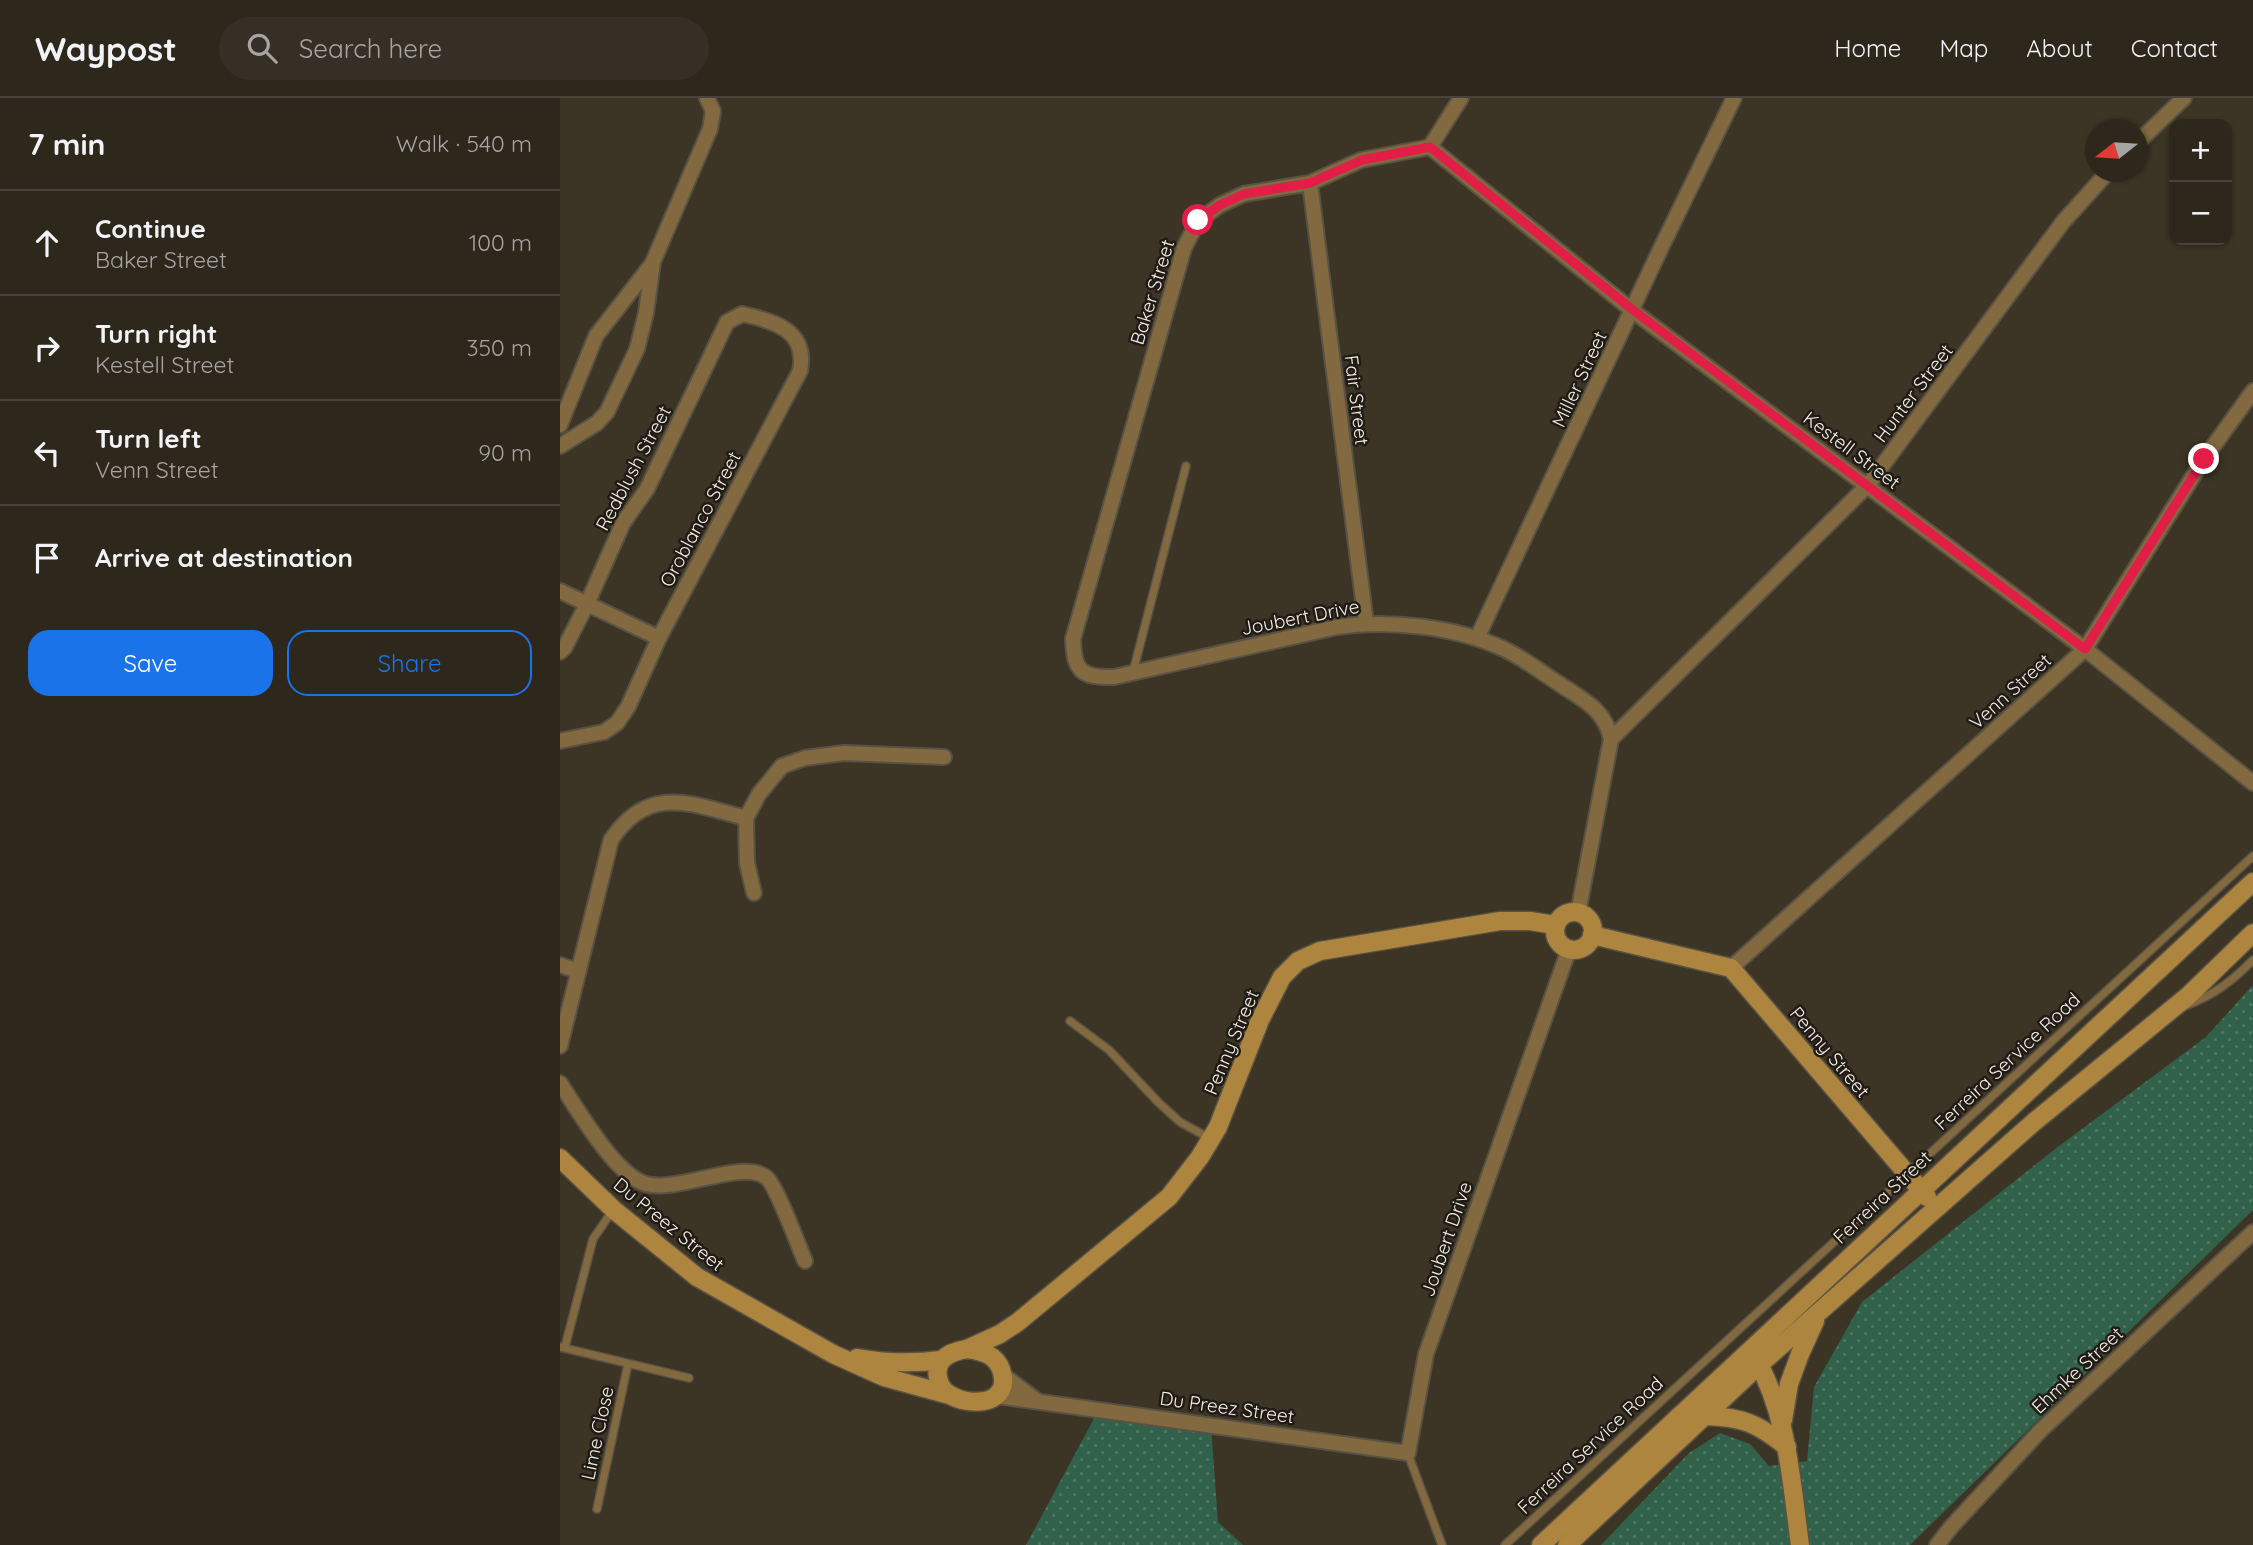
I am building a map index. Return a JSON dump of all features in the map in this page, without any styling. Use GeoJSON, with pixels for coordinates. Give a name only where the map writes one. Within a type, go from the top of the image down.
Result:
{"type":"FeatureCollection","features":[{"type":"Feature","properties":{"kind":"street"},"geometry":{"type":"LineString","coordinates":[[560,425],[596,337],[653,262],[709,129],[713,111],[707,98]]}},
{"type":"Feature","properties":{"kind":"street"},"geometry":{"type":"LineString","coordinates":[[1430,147],[1461,98]]}},
{"type":"Feature","properties":{"kind":"street","name":"Miller Street"},"geometry":{"type":"LineString","coordinates":[[1477,638],[1734,98]]}},
{"type":"Feature","properties":{"kind":"street"},"geometry":{"type":"LineString","coordinates":[[2148,132],[2184,98]]}},
{"type":"Feature","properties":{"kind":"street","name":"Baker Street"},"geometry":{"type":"LineString","coordinates":[[1079,669],[1074,657],[1073,639],[1184,248],[1198,220],[1220,205],[1244,194],[1310,183],[1362,160],[1430,147]]}},
{"type":"Feature","properties":{"kind":"street","name":"Kestell Street"},"geometry":{"type":"LineString","coordinates":[[1430,147],[1633,310],[2085,649],[2253,783]]}},
{"type":"Feature","properties":{"kind":"street","name":"Hunter Street"},"geometry":{"type":"LineString","coordinates":[[1611,739],[1868,485],[2063,222],[2099,182]]}},
{"type":"Feature","properties":{"kind":"street","name":"Fair Street"},"geometry":{"type":"LineString","coordinates":[[1310,183],[1366,622]]}},
{"type":"Feature","properties":{"kind":"street"},"geometry":{"type":"LineString","coordinates":[[560,446],[597,423],[607,412],[637,349],[646,313],[653,262]]}},
{"type":"Feature","properties":{"kind":"street","name":"Oroblanco Street"},"geometry":{"type":"LineString","coordinates":[[560,741],[604,732],[617,723],[628,707],[659,638],[800,371],[803,356],[798,340],[791,332],[759,317],[742,314],[735,316]]}},
{"type":"Feature","properties":{"kind":"street","name":"Redblush Street"},"geometry":{"type":"LineString","coordinates":[[587,604],[623,523],[647,489],[727,322],[735,316]]}},
{"type":"Feature","properties":{"kind":"street","name":"Venn Street"},"geometry":{"type":"LineString","coordinates":[[1731,968],[2085,649],[2204,459],[2253,391]]}},
{"type":"Feature","properties":{"kind":"street"},"geometry":{"type":"LineString","coordinates":[[560,591],[659,638]]}},
{"type":"Feature","properties":{"kind":"street"},"geometry":{"type":"LineString","coordinates":[[560,652],[587,604]]}},
{"type":"Feature","properties":{"kind":"street","name":"Joubert Drive"},"geometry":{"type":"LineString","coordinates":[[1079,669],[1093,677],[1114,677],[1366,622],[1461,632],[1506,650],[1590,703],[1608,724],[1611,739]]}},
{"type":"Feature","properties":{"kind":"street"},"geometry":{"type":"LineString","coordinates":[[1578,912],[1611,739]]}},
{"type":"Feature","properties":{"kind":"street"},"geometry":{"type":"LineString","coordinates":[[754,893],[747,863],[746,818],[759,794],[782,766],[805,758],[844,753],[944,757]]}},
{"type":"Feature","properties":{"kind":"street"},"geometry":{"type":"LineString","coordinates":[[560,1046],[611,840],[621,825],[635,812],[657,802],[677,801],[746,818]]}},
{"type":"Feature","properties":{"kind":"street","name":"Ferreira Street"},"geometry":{"type":"LineString","coordinates":[[1541,1545],[2253,881]]}},
{"type":"Feature","properties":{"kind":"street"},"geometry":{"type":"LineString","coordinates":[[1578,912],[1591,923],[1592,935],[1586,945],[1575,950],[1569,949],[1563,947],[1556,937],[1555,925],[1567,913],[1578,912]]}},
{"type":"Feature","properties":{"kind":"street","name":"Penny Street"},"geometry":{"type":"LineString","coordinates":[[967,1349],[1000,1334],[1018,1322],[1169,1198],[1211,1139],[1226,1109],[1260,1020],[1282,977],[1298,961],[1320,951],[1500,921],[1530,921],[1555,925]]}},
{"type":"Feature","properties":{"kind":"street"},"geometry":{"type":"LineString","coordinates":[[1567,1545],[1759,1365],[2034,1122],[2188,996],[2253,933]]}},
{"type":"Feature","properties":{"kind":"street"},"geometry":{"type":"LineString","coordinates":[[1592,935],[1731,968]]}},
{"type":"Feature","properties":{"kind":"street","name":"Joubert Drive"},"geometry":{"type":"LineString","coordinates":[[1408,1453],[1426,1354],[1569,949]]}},
{"type":"Feature","properties":{"kind":"street"},"geometry":{"type":"LineString","coordinates":[[560,965],[578,971]]}},
{"type":"Feature","properties":{"kind":"street","name":"Penny Street"},"geometry":{"type":"LineString","coordinates":[[1731,968],[1936,1208]]}},
{"type":"Feature","properties":{"kind":"street"},"geometry":{"type":"LineString","coordinates":[[560,1083],[610,1154],[630,1174],[647,1184],[680,1185],[746,1171],[766,1177],[778,1195],[805,1261]]}},
{"type":"Feature","properties":{"kind":"street","name":"Du Preez Street"},"geometry":{"type":"LineString","coordinates":[[560,1158],[614,1210],[696,1277],[833,1354],[884,1377],[946,1394]]}},
{"type":"Feature","properties":{"kind":"street","name":"Ehmke Street"},"geometry":{"type":"LineString","coordinates":[[1937,1545],[2040,1431],[2253,1232]]}},
{"type":"Feature","properties":{"kind":"street"},"geometry":{"type":"LineString","coordinates":[[1783,1423],[1789,1384],[1818,1314]]}},
{"type":"Feature","properties":{"kind":"street","name":"Penny Street"},"geometry":{"type":"LineString","coordinates":[[1000,1369],[1005,1342],[1018,1322]]}},
{"type":"Feature","properties":{"kind":"street"},"geometry":{"type":"LineString","coordinates":[[1750,1348],[1783,1423],[1800,1545]]}},
{"type":"Feature","properties":{"kind":"street"},"geometry":{"type":"LineString","coordinates":[[967,1349],[981,1351],[991,1357],[1000,1369],[1003,1386],[996,1396],[988,1400],[958,1399],[946,1394],[940,1385],[938,1373],[941,1360],[951,1352],[967,1349]]}},
{"type":"Feature","properties":{"kind":"street","name":"Du Preez Street"},"geometry":{"type":"LineString","coordinates":[[833,1354],[887,1363],[941,1360]]}},
{"type":"Feature","properties":{"kind":"street","name":"Du Preez Street"},"geometry":{"type":"LineString","coordinates":[[1000,1369],[1040,1403]]}},
{"type":"Feature","properties":{"kind":"street","name":"Du Preez Street"},"geometry":{"type":"LineString","coordinates":[[996,1396],[1408,1453]]}},
{"type":"Feature","properties":{"kind":"street"},"geometry":{"type":"LineString","coordinates":[[1706,1416],[1746,1420],[1762,1428],[1787,1447]]}},
{"type":"Feature","properties":{"kind":"lane"},"geometry":{"type":"LineString","coordinates":[[1133,673],[1186,466]]}},
{"type":"Feature","properties":{"kind":"lane","name":"Ferreira Service Road"},"geometry":{"type":"LineString","coordinates":[[1505,1545],[2253,856]]}},
{"type":"Feature","properties":{"kind":"lane"},"geometry":{"type":"LineString","coordinates":[[2166,1014],[2201,1000],[2225,986],[2253,960]]}},
{"type":"Feature","properties":{"kind":"lane"},"geometry":{"type":"LineString","coordinates":[[1070,1021],[1109,1050],[1180,1122],[1211,1139]]}},
{"type":"Feature","properties":{"kind":"lane"},"geometry":{"type":"LineString","coordinates":[[614,1210],[593,1239],[562,1347],[689,1378]]}},
{"type":"Feature","properties":{"kind":"lane","name":"Lime Close"},"geometry":{"type":"LineString","coordinates":[[597,1509],[628,1363]]}},
{"type":"Feature","properties":{"kind":"lane"},"geometry":{"type":"LineString","coordinates":[[1408,1453],[1442,1545]]}},
{"type":"Feature","properties":{"kind":"green space"},"geometry":{"type":"Polygon","coordinates":[[[2253,985],[2253,1210],[1910,1545],[1601,1545],[1689,1453],[1720,1433],[1750,1444],[1769,1466],[1807,1461],[1814,1387],[1862,1302],[2055,1149],[2206,1037],[2253,985]]]}},
{"type":"Feature","properties":{"kind":"green space"},"geometry":{"type":"Polygon","coordinates":[[[1098,1411],[1211,1426],[1218,1522],[1243,1545],[1026,1545],[1098,1411]]]}},
{"type":"Feature","properties":{"kind":"route"},"geometry":{"type":"LineString","coordinates":[[1198,220],[1220,205],[1244,194],[1310,183],[1362,160],[1430,147],[1633,310],[2085,649],[2204,459]]}}]}
